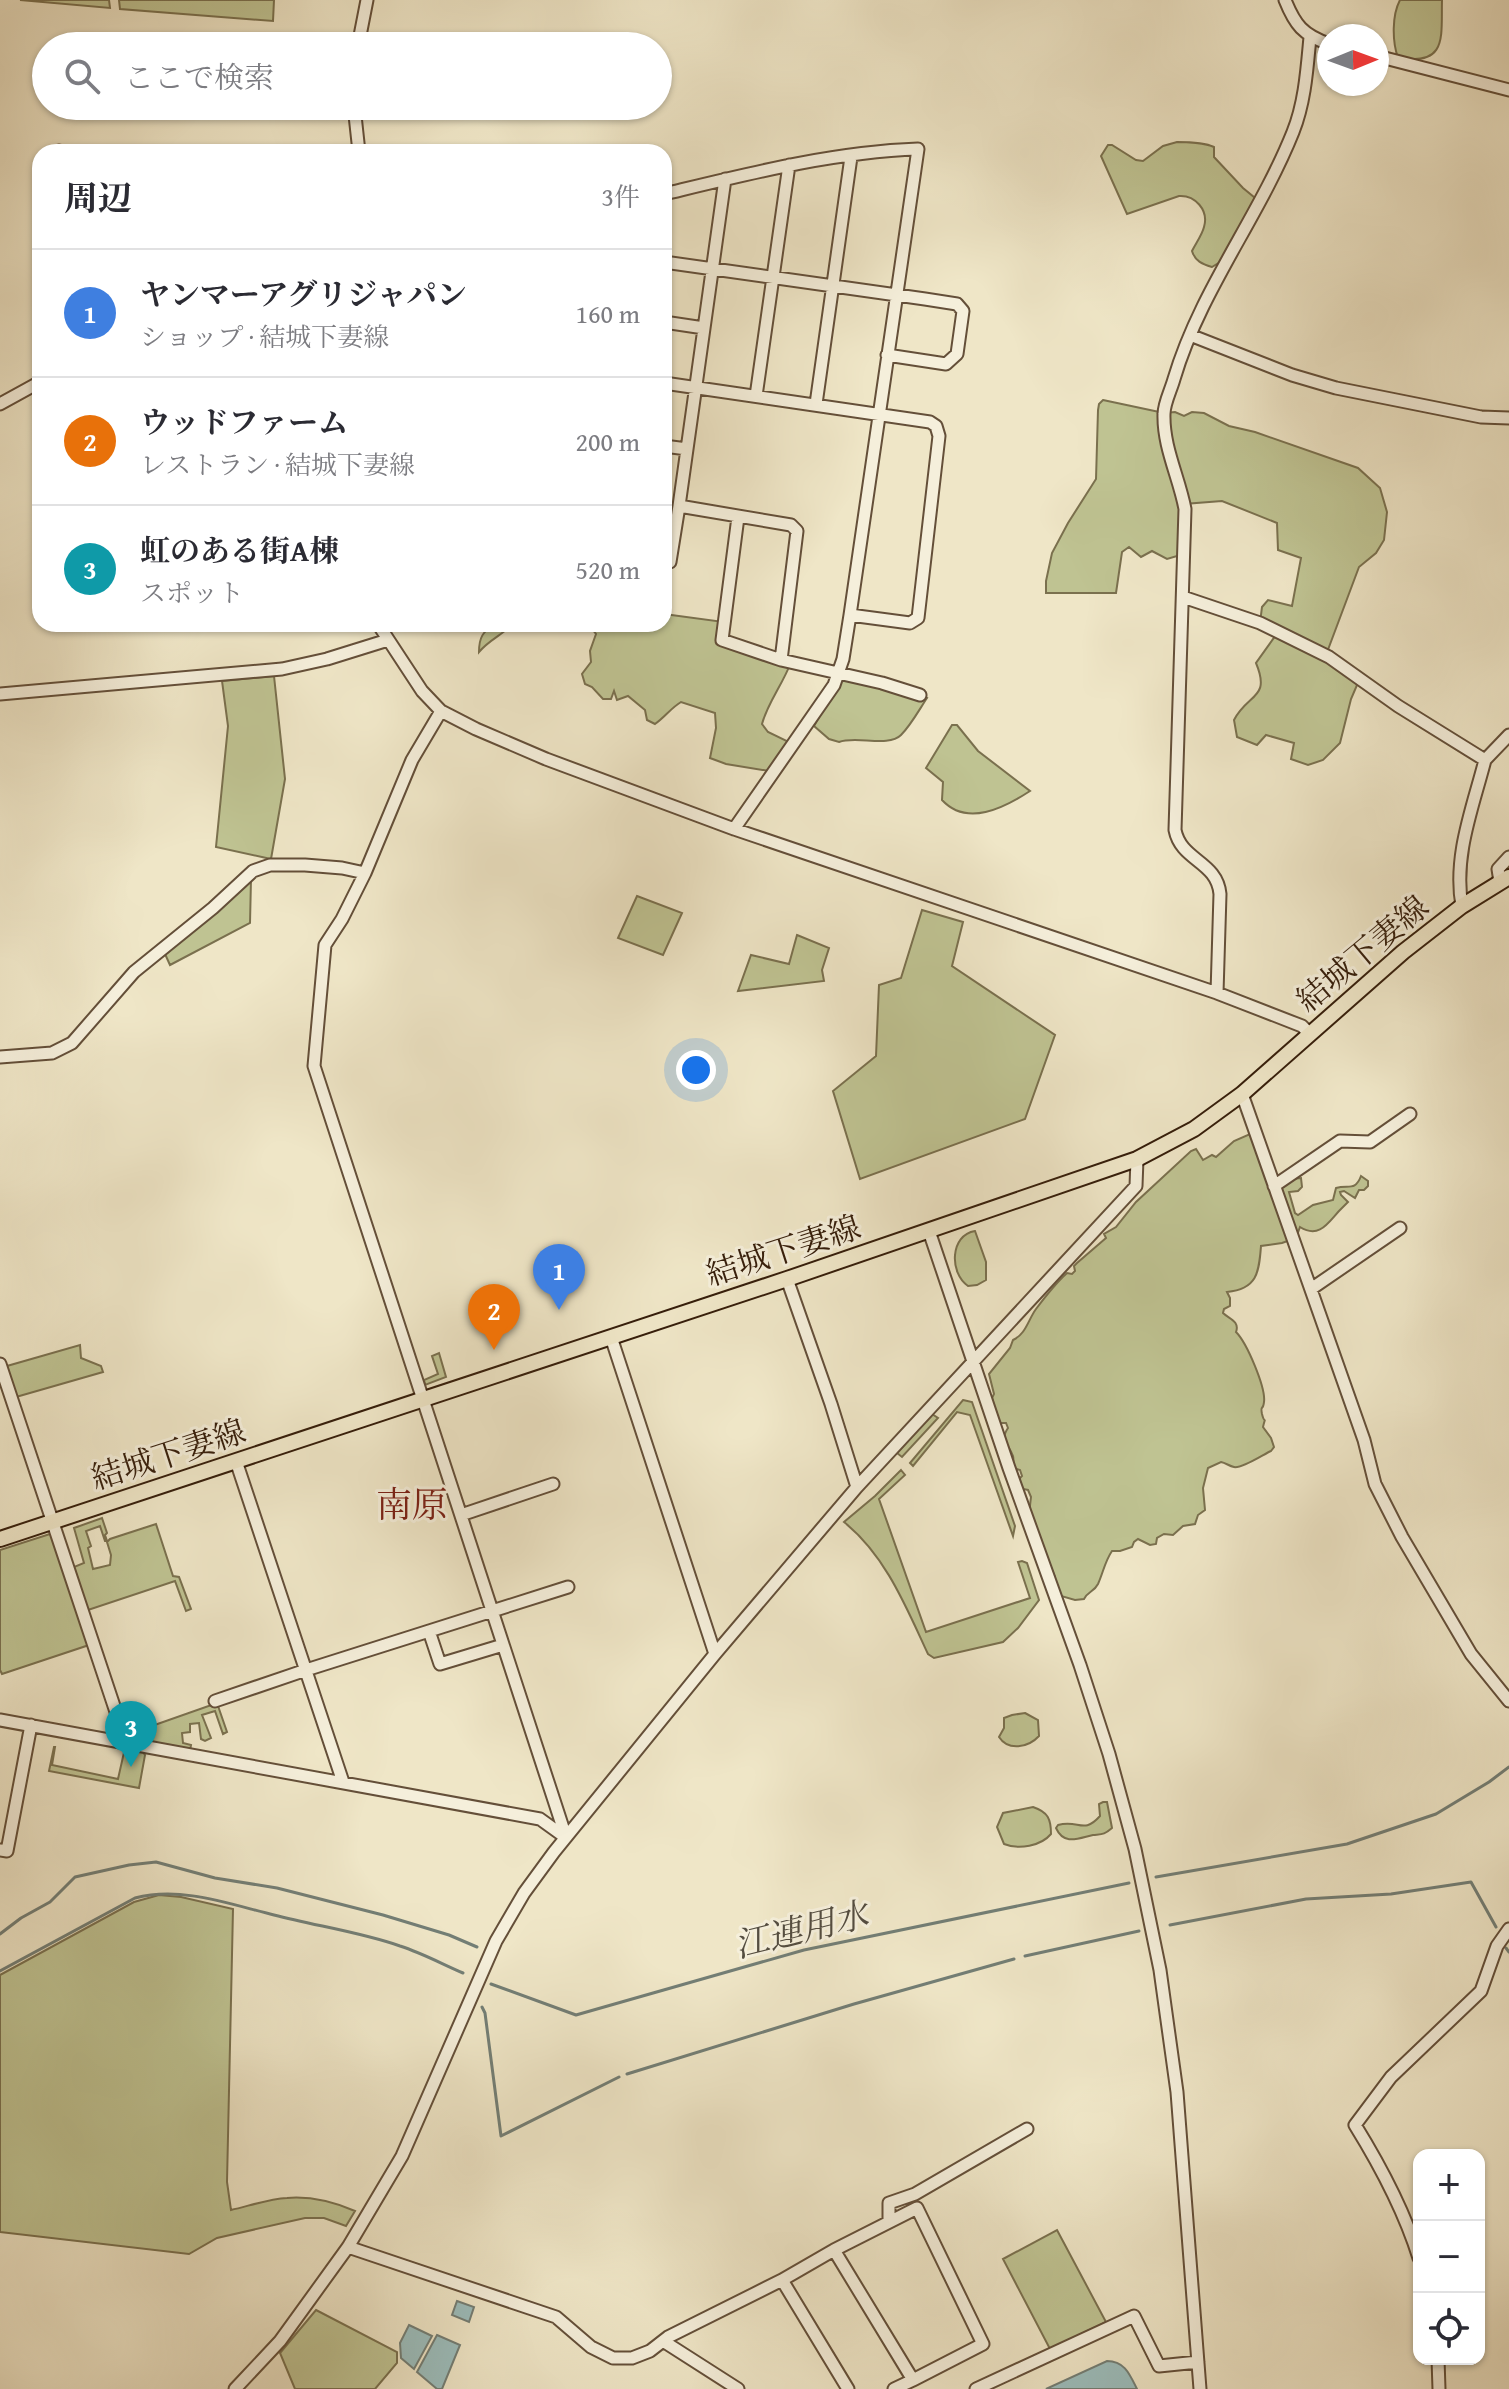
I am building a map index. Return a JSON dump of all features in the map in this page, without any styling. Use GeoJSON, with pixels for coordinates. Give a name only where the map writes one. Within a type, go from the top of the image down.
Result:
{"type":"FeatureCollection","features":[{"type":"Feature","properties":{"kind":"main road","name":"結城下妻線"},"geometry":{"type":"LineString","coordinates":[[0,1539],[787,1279],[1137,1159],[1194,1129],[1242,1094],[1403,952],[1462,906],[1504,879]]}},
{"type":"Feature","properties":{"kind":"street"},"geometry":{"type":"LineString","coordinates":[[361,32],[367,0]]}},
{"type":"Feature","properties":{"kind":"street"},"geometry":{"type":"LineString","coordinates":[[1285,0],[1299,27],[1317,40]]}},
{"type":"Feature","properties":{"kind":"street"},"geometry":{"type":"LineString","coordinates":[[1217,993],[1218,881],[1183,848],[1175,830],[1185,509],[1180,483],[1170,457],[1164,413],[1180,359],[1207,297],[1260,202],[1294,130],[1306,83],[1310,37]]}},
{"type":"Feature","properties":{"kind":"street"},"geometry":{"type":"LineString","coordinates":[[1389,59],[1509,90]]}},
{"type":"Feature","properties":{"kind":"street"},"geometry":{"type":"LineString","coordinates":[[356,120],[358,144]]}},
{"type":"Feature","properties":{"kind":"street"},"geometry":{"type":"LineString","coordinates":[[672,192],[789,165],[918,149],[840,673],[734,829]]}},
{"type":"Feature","properties":{"kind":"street"},"geometry":{"type":"LineString","coordinates":[[816,404],[851,157]]}},
{"type":"Feature","properties":{"kind":"street"},"geometry":{"type":"LineString","coordinates":[[756,396],[789,165]]}},
{"type":"Feature","properties":{"kind":"street"},"geometry":{"type":"LineString","coordinates":[[672,550],[725,179]]}},
{"type":"Feature","properties":{"kind":"street"},"geometry":{"type":"LineString","coordinates":[[672,263],[957,304],[963,311],[957,354],[946,364],[887,355]]}},
{"type":"Feature","properties":{"kind":"street"},"geometry":{"type":"LineString","coordinates":[[672,323],[704,328]]}},
{"type":"Feature","properties":{"kind":"street"},"geometry":{"type":"LineString","coordinates":[[1190,335],[1292,375],[1336,388],[1481,417],[1509,418]]}},
{"type":"Feature","properties":{"kind":"street"},"geometry":{"type":"LineString","coordinates":[[672,384],[879,413],[930,422],[936,426],[939,436],[918,618],[910,623],[850,615]]}},
{"type":"Feature","properties":{"kind":"street"},"geometry":{"type":"LineString","coordinates":[[0,404],[32,386]]}},
{"type":"Feature","properties":{"kind":"street"},"geometry":{"type":"LineString","coordinates":[[672,447],[687,449]]}},
{"type":"Feature","properties":{"kind":"street"},"geometry":{"type":"LineString","coordinates":[[679,506],[791,525],[797,531],[781,660]]}},
{"type":"Feature","properties":{"kind":"street"},"geometry":{"type":"LineString","coordinates":[[738,517],[722,640],[781,660],[920,695]]}},
{"type":"Feature","properties":{"kind":"street"},"geometry":{"type":"LineString","coordinates":[[1183,597],[1260,623],[1329,657],[1398,706],[1485,760]]}},
{"type":"Feature","properties":{"kind":"street"},"geometry":{"type":"LineString","coordinates":[[383,632],[422,691],[441,711],[476,729],[546,759],[734,829],[1217,993],[1302,1026],[1310,1034]]}},
{"type":"Feature","properties":{"kind":"street"},"geometry":{"type":"LineString","coordinates":[[0,694],[282,669],[388,640]]}},
{"type":"Feature","properties":{"kind":"street"},"geometry":{"type":"LineString","coordinates":[[441,711],[412,760],[365,873],[325,945],[314,1066],[566,1837]]}},
{"type":"Feature","properties":{"kind":"street"},"geometry":{"type":"LineString","coordinates":[[1462,906],[1458,884],[1463,843],[1485,760],[1509,735]]}},
{"type":"Feature","properties":{"kind":"street"},"geometry":{"type":"LineString","coordinates":[[1504,879],[1498,869],[1509,857]]}},
{"type":"Feature","properties":{"kind":"street"},"geometry":{"type":"LineString","coordinates":[[0,1057],[52,1053],[72,1043],[134,972],[253,871],[270,865],[305,865],[365,873]]}},
{"type":"Feature","properties":{"kind":"street"},"geometry":{"type":"LineString","coordinates":[[1242,1094],[1364,1440],[1375,1484],[1402,1537],[1471,1654],[1509,1701]]}},
{"type":"Feature","properties":{"kind":"street"},"geometry":{"type":"LineString","coordinates":[[1274,1186],[1340,1141],[1370,1142],[1410,1114]]}},
{"type":"Feature","properties":{"kind":"street"},"geometry":{"type":"LineString","coordinates":[[235,2389],[280,2341],[348,2247],[402,2156],[496,1941],[524,1893],[715,1654],[857,1487],[1136,1186],[1137,1159]]}},
{"type":"Feature","properties":{"kind":"street"},"geometry":{"type":"LineString","coordinates":[[1311,1289],[1400,1228]]}},
{"type":"Feature","properties":{"kind":"street"},"geometry":{"type":"LineString","coordinates":[[929,1231],[1085,1680],[1135,1849],[1160,1970],[1177,2092],[1200,2389]]}},
{"type":"Feature","properties":{"kind":"street"},"geometry":{"type":"LineString","coordinates":[[787,1279],[857,1487]]}},
{"type":"Feature","properties":{"kind":"street"},"geometry":{"type":"LineString","coordinates":[[611,1337],[715,1654]]}},
{"type":"Feature","properties":{"kind":"street"},"geometry":{"type":"LineString","coordinates":[[0,1364],[124,1742]]}},
{"type":"Feature","properties":{"kind":"street"},"geometry":{"type":"LineString","coordinates":[[236,1461],[343,1782]]}},
{"type":"Feature","properties":{"kind":"street"},"geometry":{"type":"LineString","coordinates":[[461,1515],[553,1484]]}},
{"type":"Feature","properties":{"kind":"street"},"geometry":{"type":"LineString","coordinates":[[215,1701],[568,1587]]}},
{"type":"Feature","properties":{"kind":"street"},"geometry":{"type":"LineString","coordinates":[[429,1631],[440,1664],[503,1645]]}},
{"type":"Feature","properties":{"kind":"street"},"geometry":{"type":"LineString","coordinates":[[0,1720],[540,1819],[566,1837]]}},
{"type":"Feature","properties":{"kind":"street"},"geometry":{"type":"LineString","coordinates":[[0,1850],[7,1851],[31,1725]]}},
{"type":"Feature","properties":{"kind":"street"},"geometry":{"type":"LineString","coordinates":[[1413,2242],[1398,2203],[1355,2125],[1391,2077],[1481,1991],[1497,1946],[1509,1929]]}},
{"type":"Feature","properties":{"kind":"street"},"geometry":{"type":"LineString","coordinates":[[889,2222],[889,2203],[915,2194],[1027,2129]]}},
{"type":"Feature","properties":{"kind":"street"},"geometry":{"type":"LineString","coordinates":[[348,2247],[556,2317],[591,2347],[613,2358],[632,2358],[917,2208],[983,2344],[894,2389]]}},
{"type":"Feature","properties":{"kind":"street"},"geometry":{"type":"LineString","coordinates":[[834,2250],[913,2380]]}},
{"type":"Feature","properties":{"kind":"street"},"geometry":{"type":"LineString","coordinates":[[782,2280],[848,2389]]}},
{"type":"Feature","properties":{"kind":"street"},"geometry":{"type":"LineString","coordinates":[[976,2389],[1134,2316],[1159,2366],[1198,2362]]}},
{"type":"Feature","properties":{"kind":"street"},"geometry":{"type":"LineString","coordinates":[[663,2341],[738,2389]]}},
{"type":"Feature","properties":{"kind":"street"},"geometry":{"type":"LineString","coordinates":[[1438,2365],[1439,2389]]}},
{"type":"Feature","properties":{"kind":"green space"},"geometry":{"type":"Polygon","coordinates":[[[20,0],[109,0],[110,8],[20,0]]]}},
{"type":"Feature","properties":{"kind":"green space"},"geometry":{"type":"Polygon","coordinates":[[[119,0],[274,0],[273,21],[120,9],[119,0]]]}},
{"type":"Feature","properties":{"kind":"green space"},"geometry":{"type":"Polygon","coordinates":[[[1400,0],[1442,0],[1441,37],[1434,53],[1426,58],[1398,58],[1394,28],[1400,0]]]}},
{"type":"Feature","properties":{"kind":"green space"},"geometry":{"type":"Polygon","coordinates":[[[1177,142],[1214,147],[1214,157],[1260,202],[1230,256],[1212,267],[1199,262],[1192,251],[1205,221],[1203,209],[1195,201],[1179,196],[1127,214],[1101,156],[1108,145],[1112,145],[1143,161],[1163,146],[1177,142]]]}},
{"type":"Feature","properties":{"kind":"green space"},"geometry":{"type":"Polygon","coordinates":[[[1103,400],[1184,416],[1192,412],[1204,413],[1229,426],[1358,468],[1380,488],[1387,512],[1384,540],[1376,553],[1359,567],[1326,655],[1360,678],[1351,699],[1340,743],[1323,760],[1308,765],[1291,759],[1294,743],[1266,735],[1257,745],[1237,737],[1234,720],[1256,695],[1261,683],[1256,663],[1278,632],[1260,623],[1262,607],[1268,600],[1292,606],[1301,558],[1278,550],[1277,523],[1222,501],[1184,504],[1184,554],[1167,559],[1152,551],[1141,557],[1129,547],[1122,552],[1116,593],[1046,593],[1052,553],[1096,479],[1098,410],[1103,400]]]}},
{"type":"Feature","properties":{"kind":"green space"},"geometry":{"type":"Polygon","coordinates":[[[672,615],[724,622],[722,640],[791,662],[762,724],[768,732],[791,743],[769,771],[726,764],[710,758],[716,728],[715,713],[681,702],[655,724],[647,720],[645,710],[628,696],[617,700],[614,691],[611,699],[603,699],[585,684],[582,674],[591,662],[590,651],[594,632],[672,632],[672,615]]]}},
{"type":"Feature","properties":{"kind":"green space"},"geometry":{"type":"Polygon","coordinates":[[[485,632],[503,632],[479,652],[485,632]]]}},
{"type":"Feature","properties":{"kind":"green space"},"geometry":{"type":"Polygon","coordinates":[[[274,676],[285,779],[271,859],[216,847],[228,726],[222,681],[274,676]]]}},
{"type":"Feature","properties":{"kind":"green space"},"geometry":{"type":"Polygon","coordinates":[[[842,676],[915,692],[927,698],[908,727],[895,739],[839,742],[829,739],[814,726],[842,676]]]}},
{"type":"Feature","properties":{"kind":"green space"},"geometry":{"type":"Polygon","coordinates":[[[952,725],[957,725],[978,751],[1030,791],[997,808],[974,814],[952,808],[942,800],[943,782],[926,768],[952,725]]]}},
{"type":"Feature","properties":{"kind":"green space"},"geometry":{"type":"Polygon","coordinates":[[[251,879],[250,923],[170,965],[165,954],[251,879]]]}},
{"type":"Feature","properties":{"kind":"green space"},"geometry":{"type":"Polygon","coordinates":[[[637,896],[682,913],[663,955],[618,938],[637,896]]]}},
{"type":"Feature","properties":{"kind":"green space"},"geometry":{"type":"Polygon","coordinates":[[[922,910],[963,922],[952,966],[1055,1035],[1025,1119],[860,1179],[833,1091],[876,1056],[879,985],[901,978],[922,910]]]}},
{"type":"Feature","properties":{"kind":"green space"},"geometry":{"type":"Polygon","coordinates":[[[797,935],[829,948],[822,970],[824,981],[738,991],[751,955],[789,964],[797,935]]]}},
{"type":"Feature","properties":{"kind":"green space"},"geometry":{"type":"Polygon","coordinates":[[[1250,1134],[1259,1138],[1275,1177],[1301,1178],[1302,1187],[1289,1192],[1298,1215],[1313,1205],[1333,1200],[1336,1188],[1354,1186],[1361,1176],[1368,1181],[1368,1186],[1359,1190],[1355,1198],[1344,1191],[1340,1192],[1348,1202],[1322,1228],[1313,1231],[1300,1227],[1296,1238],[1261,1246],[1254,1278],[1245,1287],[1227,1292],[1230,1306],[1223,1313],[1235,1323],[1236,1332],[1255,1366],[1264,1395],[1261,1409],[1265,1420],[1263,1427],[1274,1447],[1242,1466],[1234,1467],[1221,1462],[1208,1468],[1203,1488],[1205,1510],[1198,1515],[1195,1524],[1183,1526],[1173,1535],[1164,1534],[1157,1538],[1156,1544],[1150,1545],[1138,1539],[1132,1547],[1112,1551],[1098,1584],[1084,1599],[1061,1596],[1029,1514],[1031,1497],[1028,1490],[1023,1489],[1020,1470],[1013,1468],[1013,1456],[1005,1439],[1008,1428],[1006,1423],[998,1423],[989,1374],[1055,1286],[1067,1273],[1072,1274],[1074,1266],[1106,1238],[1104,1234],[1116,1227],[1136,1202],[1191,1151],[1196,1149],[1203,1160],[1212,1155],[1216,1157],[1234,1141],[1250,1134]]]}},
{"type":"Feature","properties":{"kind":"green space"},"geometry":{"type":"Polygon","coordinates":[[[975,1231],[986,1262],[986,1280],[968,1286],[958,1272],[955,1255],[961,1239],[975,1231]]]}},
{"type":"Feature","properties":{"kind":"green space"},"geometry":{"type":"Polygon","coordinates":[[[80,1345],[81,1358],[101,1366],[103,1372],[16,1397],[7,1366],[80,1345]]]}},
{"type":"Feature","properties":{"kind":"green space"},"geometry":{"type":"Polygon","coordinates":[[[439,1353],[446,1377],[425,1385],[424,1380],[438,1374],[432,1356],[439,1353]]]}},
{"type":"Feature","properties":{"kind":"green space"},"geometry":{"type":"Polygon","coordinates":[[[963,1400],[972,1402],[1015,1526],[1013,1536],[970,1415],[957,1412],[913,1466],[910,1463],[963,1400]]]}},
{"type":"Feature","properties":{"kind":"green space"},"geometry":{"type":"Polygon","coordinates":[[[932,1414],[938,1418],[902,1457],[897,1453],[932,1414]]]}},
{"type":"Feature","properties":{"kind":"green space"},"geometry":{"type":"Polygon","coordinates":[[[901,1470],[905,1475],[879,1499],[926,1632],[1030,1598],[1018,1562],[1022,1561],[1027,1563],[1039,1600],[1003,1642],[934,1658],[928,1654],[883,1566],[844,1522],[901,1470]]]}},
{"type":"Feature","properties":{"kind":"green space"},"geometry":{"type":"Polygon","coordinates":[[[102,1518],[107,1541],[100,1526],[86,1531],[93,1569],[110,1565],[107,1542],[110,1539],[156,1524],[173,1576],[179,1577],[191,1609],[186,1611],[175,1581],[88,1610],[74,1567],[84,1563],[74,1528],[102,1518]]]}},
{"type":"Feature","properties":{"kind":"green space"},"geometry":{"type":"Polygon","coordinates":[[[53,1533],[89,1645],[2,1674],[0,1550],[53,1533]]]}},
{"type":"Feature","properties":{"kind":"green space"},"geometry":{"type":"Polygon","coordinates":[[[217,1703],[227,1732],[223,1734],[215,1711],[202,1715],[211,1738],[201,1739],[199,1723],[190,1724],[190,1732],[182,1733],[183,1743],[191,1745],[190,1751],[129,1737],[129,1734],[217,1703]]]}},
{"type":"Feature","properties":{"kind":"green space"},"geometry":{"type":"Polygon","coordinates":[[[1025,1713],[1038,1720],[1039,1736],[1018,1746],[1003,1741],[999,1737],[1004,1728],[1004,1718],[1025,1713]]]}},
{"type":"Feature","properties":{"kind":"green space"},"geometry":{"type":"Polygon","coordinates":[[[54,1747],[52,1765],[118,1779],[125,1748],[143,1752],[139,1788],[49,1771],[54,1747]]]}},
{"type":"Feature","properties":{"kind":"green space"},"geometry":{"type":"Polygon","coordinates":[[[1107,1802],[1112,1828],[1103,1834],[1072,1839],[1059,1834],[1058,1825],[1085,1826],[1094,1822],[1100,1816],[1099,1804],[1107,1802]]]}},
{"type":"Feature","properties":{"kind":"green space"},"geometry":{"type":"Polygon","coordinates":[[[1033,1807],[1048,1817],[1051,1834],[1029,1846],[1004,1844],[997,1827],[1003,1813],[1033,1807]]]}},
{"type":"Feature","properties":{"kind":"green space"},"geometry":{"type":"Polygon","coordinates":[[[159,1895],[233,1909],[227,2182],[231,2210],[280,2199],[313,2199],[355,2211],[346,2226],[324,2218],[305,2218],[217,2238],[189,2254],[0,2232],[0,1975],[134,1902],[159,1895]]]}},
{"type":"Feature","properties":{"kind":"green space"},"geometry":{"type":"Polygon","coordinates":[[[1057,2230],[1106,2322],[1050,2349],[1003,2259],[1057,2230]]]}},
{"type":"Feature","properties":{"kind":"green space"},"geometry":{"type":"Polygon","coordinates":[[[316,2310],[397,2352],[397,2363],[375,2389],[295,2389],[280,2353],[316,2310]]]}},
{"type":"Feature","properties":{"kind":"water"},"geometry":{"type":"Polygon","coordinates":[[[457,2301],[474,2307],[469,2322],[452,2315],[457,2301]]]}},
{"type":"Feature","properties":{"kind":"water"},"geometry":{"type":"Polygon","coordinates":[[[409,2325],[432,2336],[414,2369],[401,2358],[400,2343],[409,2325]]]}},
{"type":"Feature","properties":{"kind":"water"},"geometry":{"type":"Polygon","coordinates":[[[437,2335],[460,2345],[442,2389],[437,2389],[417,2372],[437,2335]]]}},
{"type":"Feature","properties":{"kind":"water"},"geometry":{"type":"Polygon","coordinates":[[[1107,2361],[1123,2366],[1137,2389],[1046,2389],[1107,2361]]]}},
{"type":"Feature","properties":{"kind":"waterway","name":"江連用水"},"geometry":{"type":"LineString","coordinates":[[1156,1877],[1347,1844],[1436,1814],[1509,1767]]}},
{"type":"Feature","properties":{"kind":"waterway"},"geometry":{"type":"LineString","coordinates":[[0,1934],[50,1902],[75,1877],[156,1862],[383,1915],[477,1947]]}},
{"type":"Feature","properties":{"kind":"waterway"},"geometry":{"type":"LineString","coordinates":[[1170,1925],[1306,1899],[1391,1894],[1471,1882],[1496,1927]]}},
{"type":"Feature","properties":{"kind":"waterway","name":"江連用水"},"geometry":{"type":"LineString","coordinates":[[491,1984],[576,2015],[804,1950],[1129,1883]]}},
{"type":"Feature","properties":{"kind":"waterway","name":"江連用水"},"geometry":{"type":"LineString","coordinates":[[0,1971],[135,1898],[170,1894],[222,1902],[369,1937],[408,1949],[463,1973]]}},
{"type":"Feature","properties":{"kind":"waterway"},"geometry":{"type":"LineString","coordinates":[[1025,1956],[1139,1931]]}},
{"type":"Feature","properties":{"kind":"waterway"},"geometry":{"type":"LineString","coordinates":[[1506,1948],[1509,1952]]}},
{"type":"Feature","properties":{"kind":"waterway"},"geometry":{"type":"LineString","coordinates":[[627,2074],[854,2004],[1014,1959]]}},
{"type":"Feature","properties":{"kind":"waterway"},"geometry":{"type":"LineString","coordinates":[[482,2007],[501,2136],[619,2077]]}},
{"type":"Feature","properties":{"kind":"place","name":"ヤンマーアグリジャパン"},"geometry":{"type":"Point","coordinates":[559,1310]}},
{"type":"Feature","properties":{"kind":"place","name":"ウッドファーム"},"geometry":{"type":"Point","coordinates":[494,1350]}},
{"type":"Feature","properties":{"kind":"place","name":"虹のある街A棟"},"geometry":{"type":"Point","coordinates":[131,1767]}},
{"type":"Feature","properties":{"kind":"district","name":"南原"},"geometry":{"type":"Point","coordinates":[412,1503]}}]}
